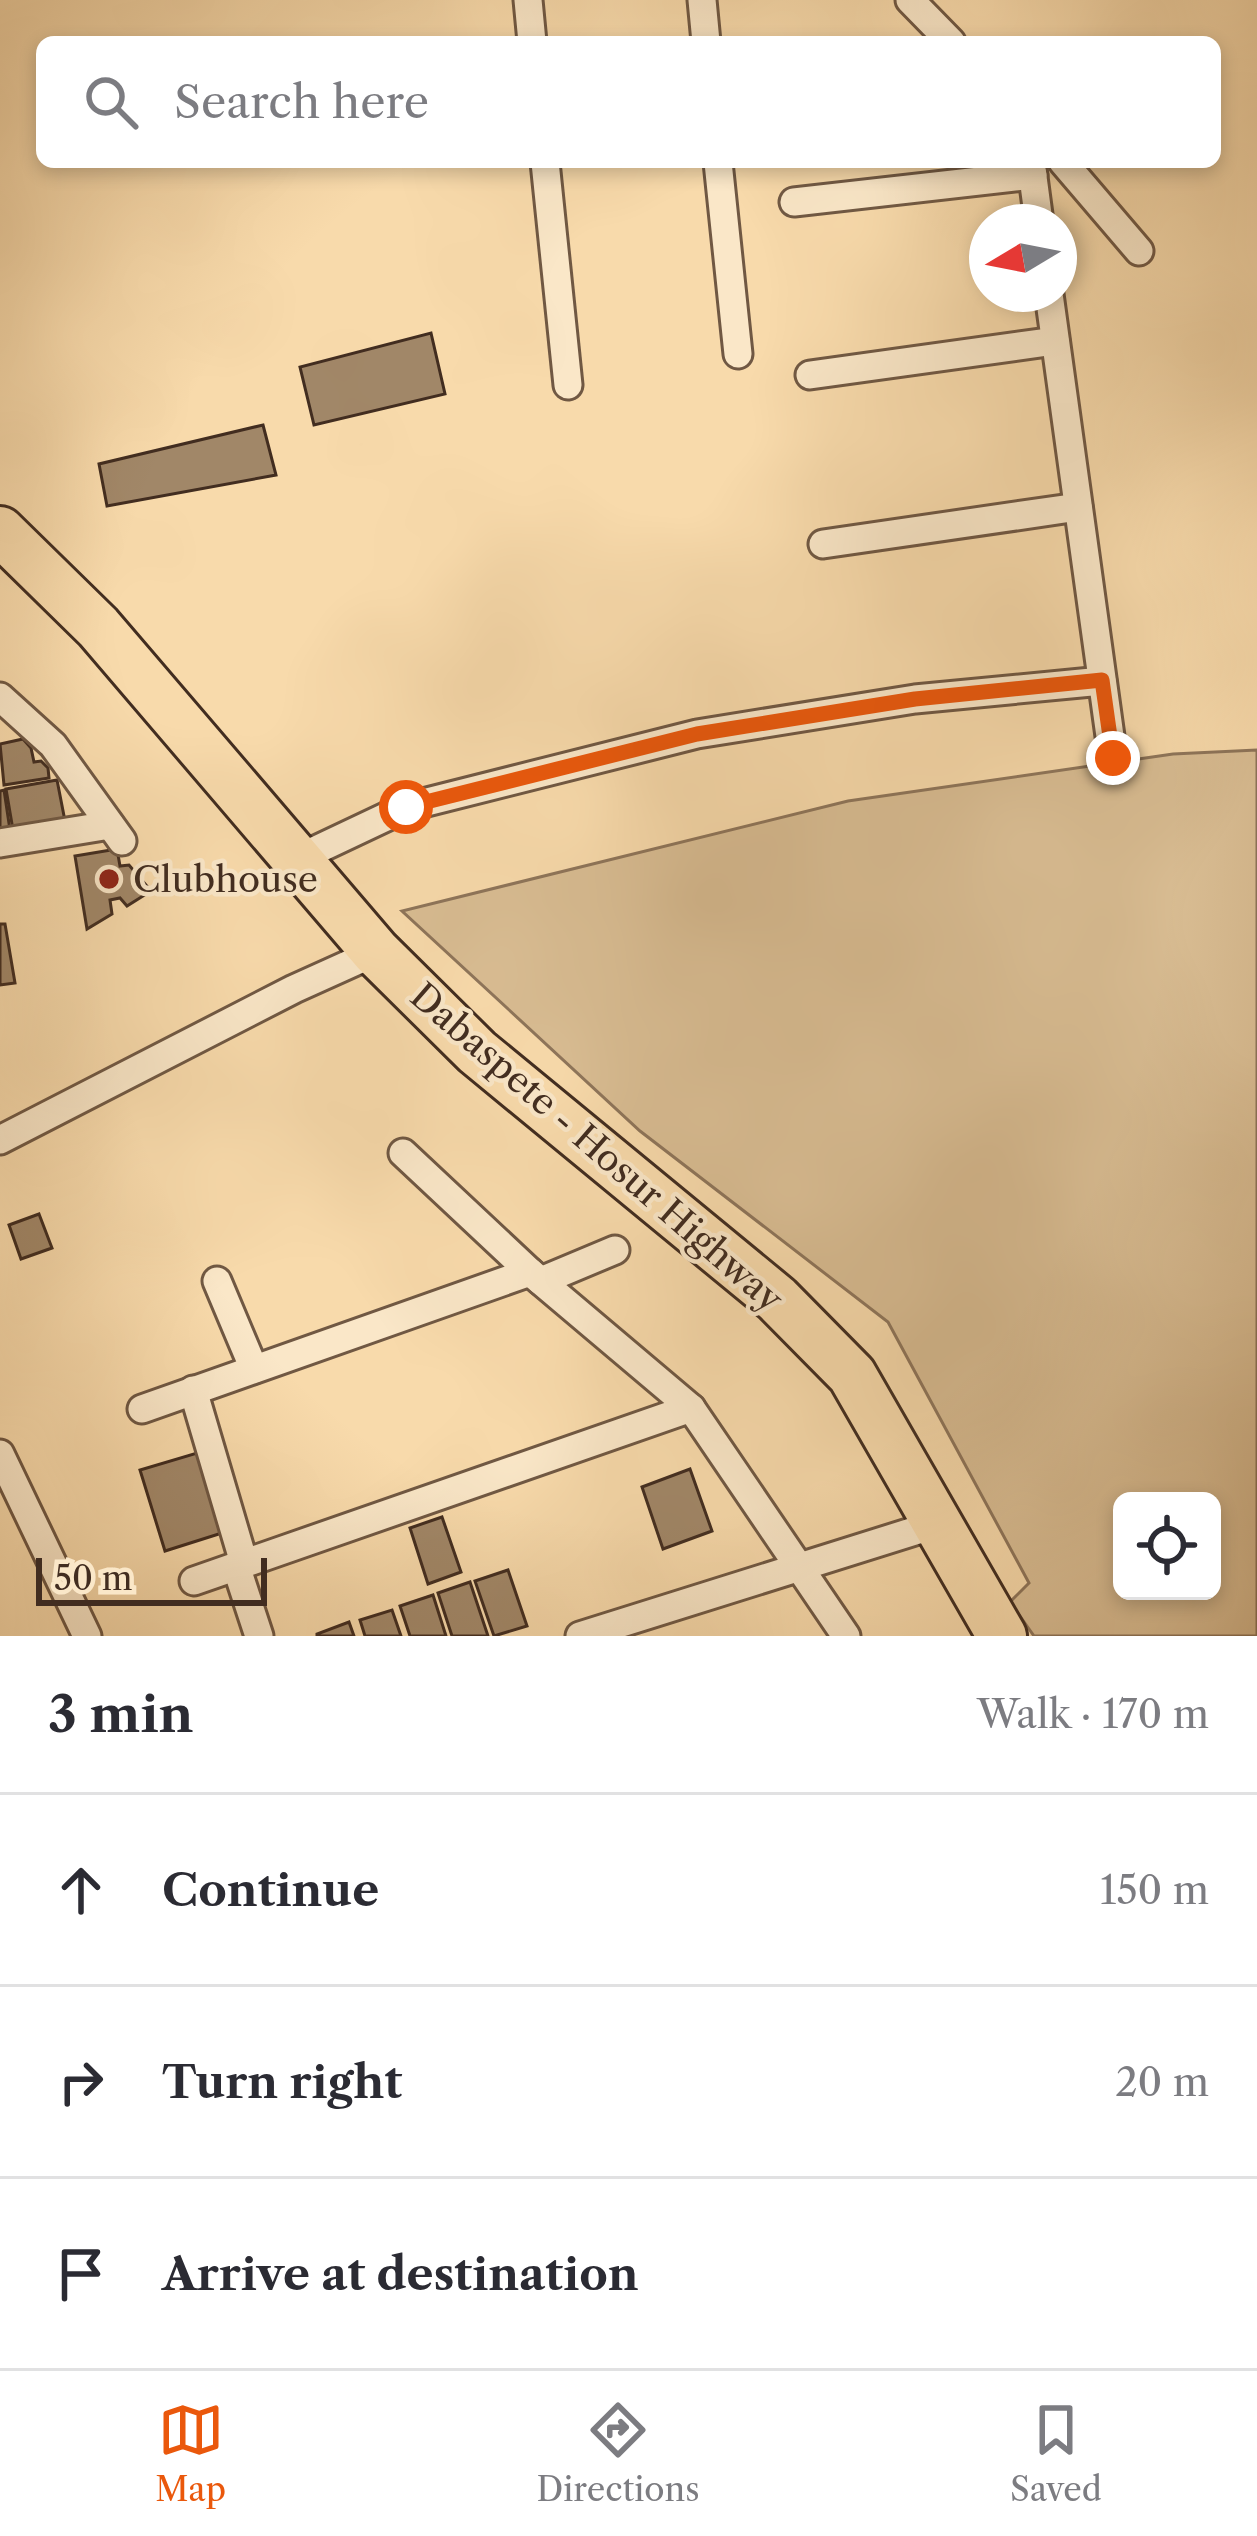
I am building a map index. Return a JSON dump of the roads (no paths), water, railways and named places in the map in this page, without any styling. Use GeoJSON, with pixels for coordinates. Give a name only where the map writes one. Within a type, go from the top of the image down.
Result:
{"type":"FeatureCollection","features":[{"type":"Feature","properties":{"kind":"highway","name":"Dabaspete - Hosur Highway"},"geometry":{"type":"LineString","coordinates":[[0,533],[98,627],[376,952],[477,1052],[777,1299],[852,1376],[1002,1636]]}},
{"type":"Feature","properties":{"kind":"street"},"geometry":{"type":"LineString","coordinates":[[528,0],[531,36]]}},
{"type":"Feature","properties":{"kind":"street"},"geometry":{"type":"LineString","coordinates":[[702,0],[705,36]]}},
{"type":"Feature","properties":{"kind":"street"},"geometry":{"type":"LineString","coordinates":[[910,0],[945,36]]}},
{"type":"Feature","properties":{"kind":"street"},"geometry":{"type":"LineString","coordinates":[[546,168],[568,385]]}},
{"type":"Feature","properties":{"kind":"street"},"geometry":{"type":"LineString","coordinates":[[719,168],[738,354]]}},
{"type":"Feature","properties":{"kind":"street"},"geometry":{"type":"LineString","coordinates":[[1068,168],[1139,250]]}},
{"type":"Feature","properties":{"kind":"street"},"geometry":{"type":"LineString","coordinates":[[794,202],[1032,169],[1037,204]]}},
{"type":"Feature","properties":{"kind":"street"},"geometry":{"type":"LineString","coordinates":[[1051,312],[1113,758]]}},
{"type":"Feature","properties":{"kind":"street"},"geometry":{"type":"LineString","coordinates":[[810,375],[1055,341]]}},
{"type":"Feature","properties":{"kind":"street"},"geometry":{"type":"LineString","coordinates":[[824,544],[1078,507]]}},
{"type":"Feature","properties":{"kind":"street"},"geometry":{"type":"LineString","coordinates":[[296,860],[406,807],[697,734],[915,699],[1102,680]]}},
{"type":"Feature","properties":{"kind":"street"},"geometry":{"type":"LineString","coordinates":[[0,697],[13,722],[53,745],[116,832],[0,844]]}},
{"type":"Feature","properties":{"kind":"street"},"geometry":{"type":"LineString","coordinates":[[0,1140],[376,952]]}},
{"type":"Feature","properties":{"kind":"street"},"geometry":{"type":"LineString","coordinates":[[403,1153],[536,1277],[692,1408],[846,1636]]}},
{"type":"Feature","properties":{"kind":"street"},"geometry":{"type":"LineString","coordinates":[[142,1409],[615,1250]]}},
{"type":"Feature","properties":{"kind":"street"},"geometry":{"type":"LineString","coordinates":[[217,1281],[254,1369]]}},
{"type":"Feature","properties":{"kind":"street"},"geometry":{"type":"LineString","coordinates":[[194,1390],[259,1636]]}},
{"type":"Feature","properties":{"kind":"street"},"geometry":{"type":"LineString","coordinates":[[194,1581],[692,1408]]}},
{"type":"Feature","properties":{"kind":"street"},"geometry":{"type":"LineString","coordinates":[[0,1454],[87,1636]]}},
{"type":"Feature","properties":{"kind":"street"},"geometry":{"type":"LineString","coordinates":[[580,1636],[664,1623],[802,1569],[940,1523]]}},
{"type":"Feature","properties":{"kind":"place","name":"Clubhouse"},"geometry":{"type":"Point","coordinates":[109,879]}}]}
